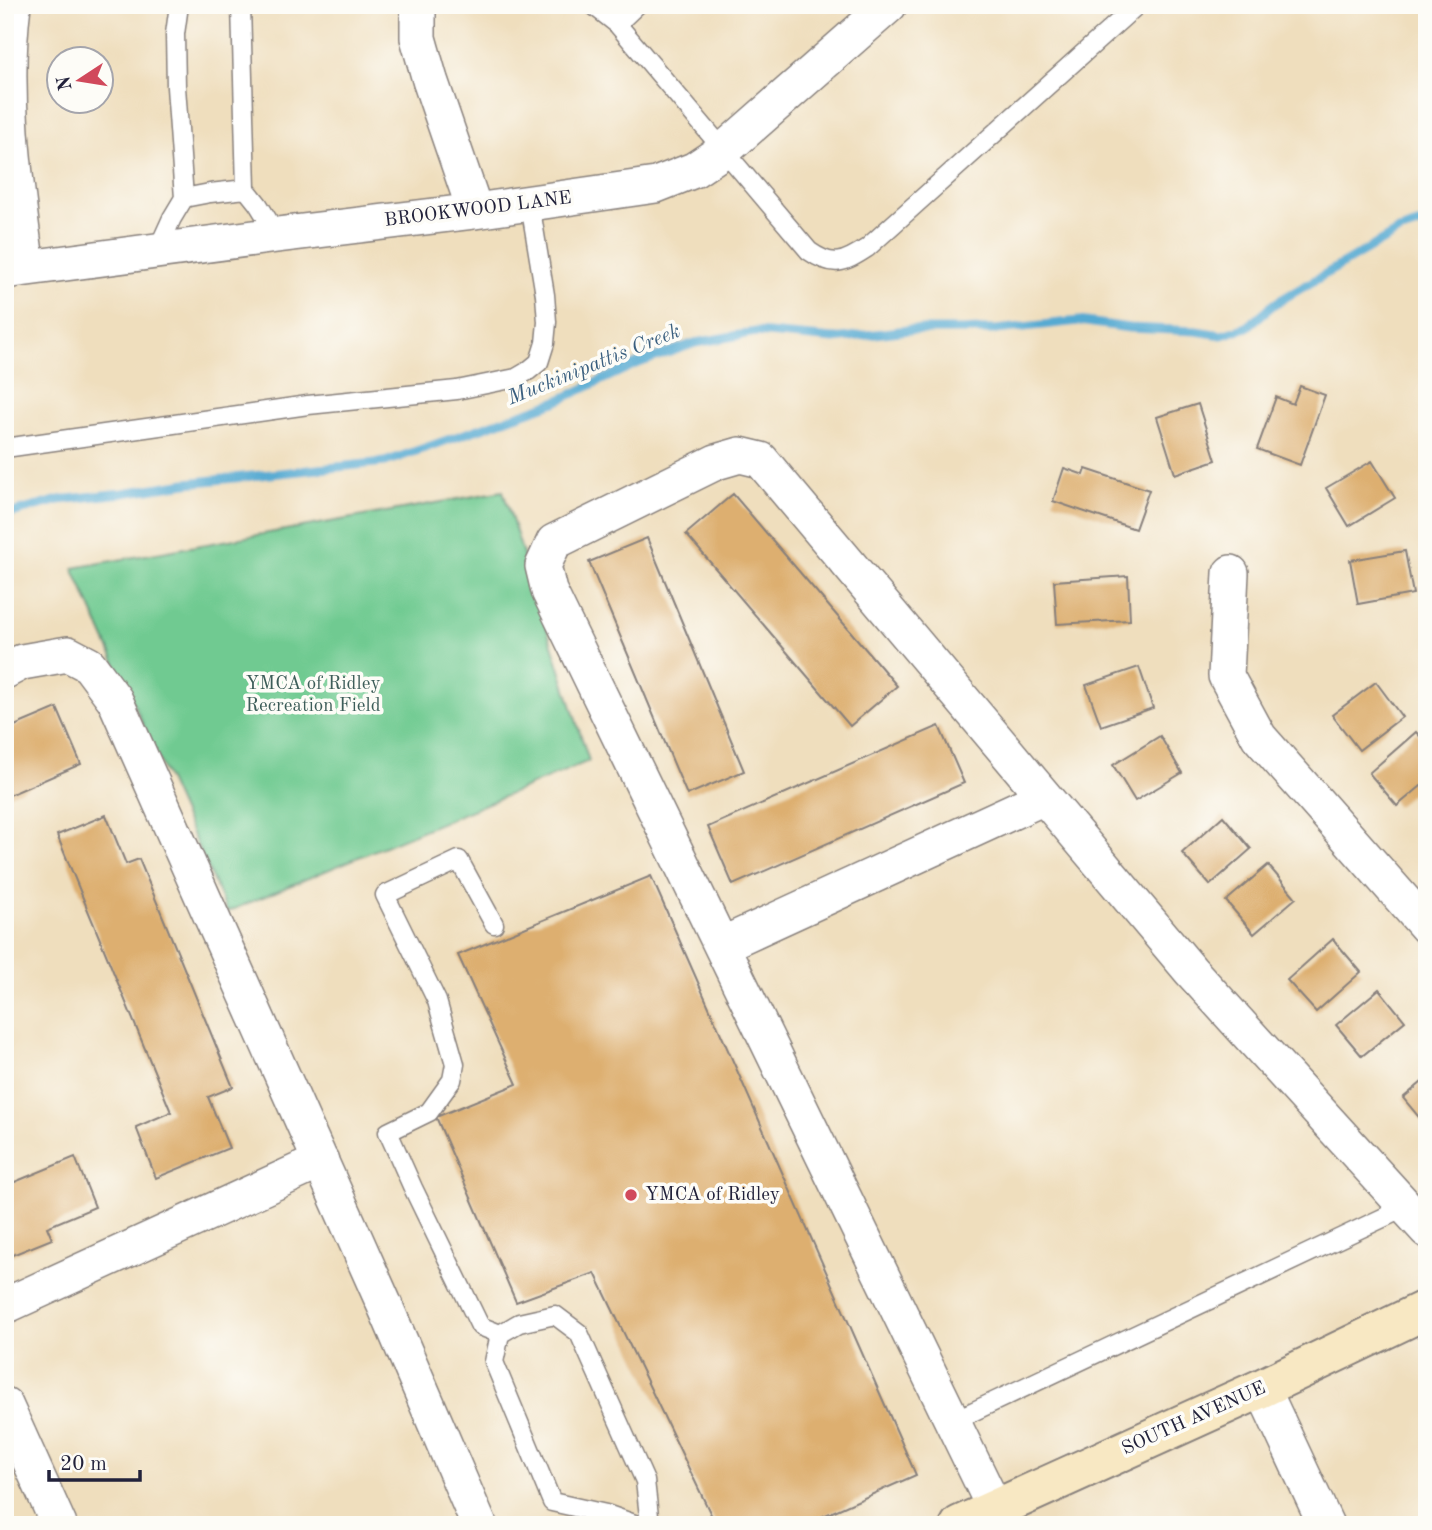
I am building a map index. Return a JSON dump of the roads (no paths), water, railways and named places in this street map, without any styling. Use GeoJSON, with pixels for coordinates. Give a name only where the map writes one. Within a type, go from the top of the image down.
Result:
{"type":"FeatureCollection","features":[{"type":"Feature","properties":{"kind":"street"},"geometry":{"type":"LineString","coordinates":[[13,5],[8,82],[16,270]]}},
{"type":"Feature","properties":{"kind":"street"},"geometry":{"type":"LineString","coordinates":[[418,5],[418,38],[475,211]]}},
{"type":"Feature","properties":{"kind":"street","name":"BROOKWOOD LANE"},"geometry":{"type":"LineString","coordinates":[[16,270],[530,204],[656,185],[694,170],[724,150],[889,5]]}},
{"type":"Feature","properties":{"kind":"street"},"geometry":{"type":"LineString","coordinates":[[995,1509],[549,591],[543,566],[554,541],[716,462],[740,455],[761,460],[1191,971],[1416,1218]]}},
{"type":"Feature","properties":{"kind":"street"},"geometry":{"type":"LineString","coordinates":[[1231,573],[1226,676],[1259,737],[1427,927]]}},
{"type":"Feature","properties":{"kind":"street"},"geometry":{"type":"LineString","coordinates":[[11,662],[68,654],[89,666],[115,700],[391,1319],[479,1525]]}},
{"type":"Feature","properties":{"kind":"street"},"geometry":{"type":"LineString","coordinates":[[722,945],[1044,797]]}},
{"type":"Feature","properties":{"kind":"street"},"geometry":{"type":"LineString","coordinates":[[5,1306],[321,1161]]}},
{"type":"Feature","properties":{"kind":"street","name":"SOUTH AVENUE"},"geometry":{"type":"LineString","coordinates":[[960,1525],[1262,1388],[1427,1309]]}},
{"type":"Feature","properties":{"kind":"street"},"geometry":{"type":"LineString","coordinates":[[1262,1388],[1326,1525]]}},
{"type":"Feature","properties":{"kind":"street"},"geometry":{"type":"LineString","coordinates":[[5,1405],[60,1525]]}},
{"type":"Feature","properties":{"kind":"lane"},"geometry":{"type":"LineString","coordinates":[[157,251],[184,198],[174,34],[179,5]]}},
{"type":"Feature","properties":{"kind":"lane"},"geometry":{"type":"LineString","coordinates":[[241,5],[246,189],[277,235]]}},
{"type":"Feature","properties":{"kind":"lane"},"geometry":{"type":"LineString","coordinates":[[593,5],[617,24],[809,251],[821,260],[835,262],[850,259],[867,248],[1137,5]]}},
{"type":"Feature","properties":{"kind":"lane"},"geometry":{"type":"LineString","coordinates":[[617,24],[637,5]]}},
{"type":"Feature","properties":{"kind":"lane"},"geometry":{"type":"LineString","coordinates":[[184,198],[246,189]]}},
{"type":"Feature","properties":{"kind":"lane"},"geometry":{"type":"LineString","coordinates":[[5,448],[308,405],[457,390],[516,378],[539,362],[545,343],[547,322],[530,204]]}},
{"type":"Feature","properties":{"kind":"lane"},"geometry":{"type":"LineString","coordinates":[[494,924],[459,860],[385,895],[437,1001],[455,1064],[452,1080],[429,1112],[388,1132],[480,1326],[500,1334]]}},
{"type":"Feature","properties":{"kind":"lane"},"geometry":{"type":"LineString","coordinates":[[953,1421],[1416,1218]]}},
{"type":"Feature","properties":{"kind":"lane"},"geometry":{"type":"LineString","coordinates":[[637,1525],[606,1514],[552,1502],[494,1362],[500,1334],[519,1322],[555,1315],[579,1333],[645,1481],[650,1525]]}},
{"type":"Feature","properties":{"kind":"waterway","name":"Muckinipattis Creek"},"geometry":{"type":"LineString","coordinates":[[5,515],[59,500],[186,483],[385,462],[555,402],[636,364],[695,343],[756,332],[834,339],[908,330],[996,330],[1079,321],[1222,335],[1247,327],[1274,304],[1399,231],[1427,222]]}},
{"type":"Feature","properties":{"kind":"place","name":"YMCA of Ridley"},"geometry":{"type":"Point","coordinates":[631,1195]}},
{"type":"Feature","properties":{"kind":"park label","name":"YMCA of Ridley Recreation Field"},"geometry":{"type":"Point","coordinates":[313,695]}}]}
